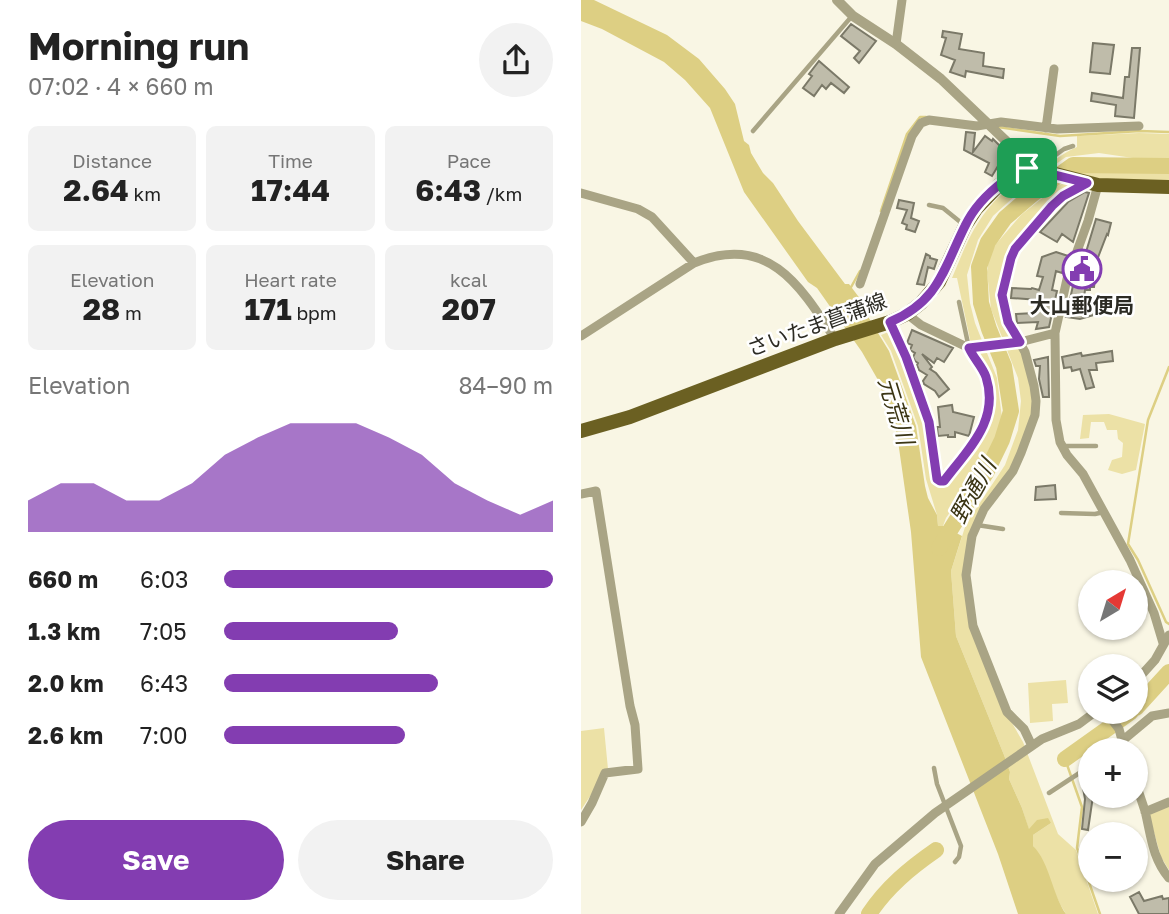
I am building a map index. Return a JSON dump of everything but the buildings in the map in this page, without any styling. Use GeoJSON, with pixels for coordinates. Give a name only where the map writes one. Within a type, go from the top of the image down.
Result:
{"type":"FeatureCollection","features":[{"type":"Feature","properties":{"kind":"main road"},"geometry":{"type":"LineString","coordinates":[[1034,169],[1089,183],[1169,187]]}},
{"type":"Feature","properties":{"kind":"main road","name":"さいたま菖蒲線"},"geometry":{"type":"LineString","coordinates":[[581,431],[630,417],[907,314],[921,303],[939,282],[965,226],[990,192],[1017,172],[1034,169]]}},
{"type":"Feature","properties":{"kind":"street"},"geometry":{"type":"LineString","coordinates":[[837,0],[853,16],[896,44],[941,79],[1034,169]]}},
{"type":"Feature","properties":{"kind":"street"},"geometry":{"type":"LineString","coordinates":[[896,44],[902,0]]}},
{"type":"Feature","properties":{"kind":"street"},"geometry":{"type":"LineString","coordinates":[[1046,128],[1054,69]]}},
{"type":"Feature","properties":{"kind":"street"},"geometry":{"type":"LineString","coordinates":[[860,284],[912,136],[921,122],[929,120],[977,127],[1001,122],[1057,129],[1139,126]]}},
{"type":"Feature","properties":{"kind":"street"},"geometry":{"type":"LineString","coordinates":[[1029,748],[1024,729],[1007,712],[973,626],[966,575],[972,536],[977,524],[984,509],[1013,471],[1035,415],[1034,386],[1025,352],[1008,322],[1002,295],[1011,258],[1015,249],[1052,206],[1063,196],[1089,183],[1088,221],[1067,279],[1055,333],[1055,420],[1062,446],[1083,474],[1130,560],[1166,639],[1148,667]]}},
{"type":"Feature","properties":{"kind":"street"},"geometry":{"type":"LineString","coordinates":[[581,194],[638,209],[652,217],[694,263]]}},
{"type":"Feature","properties":{"kind":"street"},"geometry":{"type":"LineString","coordinates":[[581,336],[694,263],[712,256],[742,255],[764,260],[786,274],[800,288],[836,339]]}},
{"type":"Feature","properties":{"kind":"street"},"geometry":{"type":"LineString","coordinates":[[907,314],[921,325],[971,348],[1019,342],[1055,333]]}},
{"type":"Feature","properties":{"kind":"street"},"geometry":{"type":"LineString","coordinates":[[888,323],[906,357],[929,422],[937,479],[940,481],[944,481],[975,440],[989,412],[989,388],[981,365],[971,348]]}},
{"type":"Feature","properties":{"kind":"street"},"geometry":{"type":"LineString","coordinates":[[581,494],[596,491],[635,725],[638,769],[605,773],[581,822]]}},
{"type":"Feature","properties":{"kind":"street"},"geometry":{"type":"LineString","coordinates":[[1131,738],[1152,716],[1169,713]]}},
{"type":"Feature","properties":{"kind":"street"},"geometry":{"type":"LineString","coordinates":[[839,914],[874,864],[935,813],[1051,734],[1079,724]]}},
{"type":"Feature","properties":{"kind":"street"},"geometry":{"type":"LineString","coordinates":[[1145,812],[1169,802]]}},
{"type":"Feature","properties":{"kind":"street"},"geometry":{"type":"LineString","coordinates":[[1144,808],[1160,867],[1169,878]]}},
{"type":"Feature","properties":{"kind":"lane"},"geometry":{"type":"LineString","coordinates":[[753,131],[853,16]]}},
{"type":"Feature","properties":{"kind":"lane"},"geometry":{"type":"LineString","coordinates":[[1034,169],[1073,146]]}},
{"type":"Feature","properties":{"kind":"lane"},"geometry":{"type":"LineString","coordinates":[[929,205],[943,208],[965,226]]}},
{"type":"Feature","properties":{"kind":"lane"},"geometry":{"type":"LineString","coordinates":[[959,302],[971,348]]}},
{"type":"Feature","properties":{"kind":"lane"},"geometry":{"type":"LineString","coordinates":[[1062,446],[1096,446]]}},
{"type":"Feature","properties":{"kind":"lane"},"geometry":{"type":"LineString","coordinates":[[1061,513],[1104,512]]}},
{"type":"Feature","properties":{"kind":"lane"},"geometry":{"type":"LineString","coordinates":[[977,524],[1003,529]]}},
{"type":"Feature","properties":{"kind":"lane"},"geometry":{"type":"LineString","coordinates":[[934,768],[937,784],[948,805],[961,846],[955,862]]}},
{"type":"Feature","properties":{"kind":"lane"},"geometry":{"type":"LineString","coordinates":[[1049,793],[1078,774]]}},
{"type":"Feature","properties":{"kind":"shaded area"},"geometry":{"type":"Polygon","coordinates":[[[1169,134],[1169,158],[1133,158],[1099,153],[1066,157],[1030,182],[993,216],[978,240],[967,275],[970,303],[997,378],[1002,418],[980,469],[943,526],[938,526],[926,479],[918,426],[891,351],[881,335],[891,331],[908,370],[926,420],[941,483],[983,431],[993,399],[971,344],[957,278],[952,278],[978,223],[1007,190],[1077,147],[1077,136],[1169,134]]]}},
{"type":"Feature","properties":{"kind":"shaded area"},"geometry":{"type":"Polygon","coordinates":[[[1083,172],[1169,173],[1169,183],[1084,178],[1043,210],[1011,249],[999,298],[1021,345],[1034,395],[1030,422],[1011,470],[969,532],[970,625],[1012,723],[1023,742],[1058,834],[1076,850],[1078,892],[1090,892],[1098,914],[1066,914],[1033,846],[1033,835],[1051,823],[1036,823],[1029,830],[1009,779],[1010,772],[1004,755],[956,636],[951,571],[966,524],[1005,465],[1018,430],[1021,401],[1018,378],[991,309],[987,272],[989,257],[996,244],[1021,215],[1056,187],[1083,172]]]}},
{"type":"Feature","properties":{"kind":"shaded area"},"geometry":{"type":"Polygon","coordinates":[[[1109,414],[1145,424],[1136,470],[1122,474],[1108,470],[1112,460],[1122,457],[1123,443],[1118,439],[1117,430],[1107,430],[1104,422],[1091,422],[1089,438],[1080,439],[1083,415],[1109,414]]]}},
{"type":"Feature","properties":{"kind":"shaded area"},"geometry":{"type":"Polygon","coordinates":[[[1066,680],[1068,703],[1052,704],[1053,721],[1030,723],[1028,683],[1066,680]]]}},
{"type":"Feature","properties":{"kind":"shaded area"},"geometry":{"type":"Polygon","coordinates":[[[604,728],[608,769],[581,810],[581,731],[604,728]]]}},
{"type":"Feature","properties":{"kind":"shaded area"},"geometry":{"type":"Polygon","coordinates":[[[1169,805],[1169,870],[1161,857],[1149,815],[1169,805]]]}},
{"type":"Feature","properties":{"kind":"water","name":"元荒川"},"geometry":{"type":"Polygon","coordinates":[[[581,0],[594,0],[667,35],[699,59],[735,104],[744,141],[749,145],[763,173],[773,183],[845,284],[849,284],[864,304],[864,310],[889,351],[916,426],[925,486],[937,515],[938,526],[962,536],[951,571],[956,636],[1004,755],[1010,772],[1009,779],[1029,829],[1037,820],[1048,818],[1051,823],[1033,835],[1033,846],[1043,861],[1066,914],[1018,914],[998,854],[921,657],[911,532],[897,434],[878,380],[862,352],[817,288],[808,282],[744,192],[710,108],[685,80],[664,62],[602,29],[581,21],[581,0]]]}},
{"type":"Feature","properties":{"kind":"waterway"},"geometry":{"type":"LineString","coordinates":[[881,211],[907,134],[920,117],[926,117]]}},
{"type":"Feature","properties":{"kind":"waterway"},"geometry":{"type":"LineString","coordinates":[[998,127],[1060,136],[1169,132]]}},
{"type":"Feature","properties":{"kind":"waterway","name":"野通川"},"geometry":{"type":"LineString","coordinates":[[939,548],[986,473],[1002,440],[1011,411],[1004,366],[981,303],[979,267],[988,242],[1005,218],[1073,165],[1169,166]]}},
{"type":"Feature","properties":{"kind":"waterway"},"geometry":{"type":"LineString","coordinates":[[850,289],[860,271]]}},
{"type":"Feature","properties":{"kind":"waterway"},"geometry":{"type":"LineString","coordinates":[[1169,367],[1148,420],[1128,544],[1169,624]]}},
{"type":"Feature","properties":{"kind":"waterway"},"geometry":{"type":"LineString","coordinates":[[1148,695],[1169,672]]}},
{"type":"Feature","properties":{"kind":"waterway"},"geometry":{"type":"LineString","coordinates":[[1065,759],[1114,724]]}},
{"type":"Feature","properties":{"kind":"waterway"},"geometry":{"type":"LineString","coordinates":[[1065,759],[1082,807],[1077,848],[1100,914]]}},
{"type":"Feature","properties":{"kind":"waterway"},"geometry":{"type":"LineString","coordinates":[[869,914],[899,879],[936,850]]}},
{"type":"Feature","properties":{"kind":"waterway"},"geometry":{"type":"LineString","coordinates":[[869,914],[899,879],[936,850]]}},
{"type":"Feature","properties":{"kind":"place","name":"大山郵便局"},"geometry":{"type":"Point","coordinates":[1082,269]}},
{"type":"Feature","properties":{"kind":"route"},"geometry":{"type":"LineString","coordinates":[[1027,168],[1087,183],[1063,196],[1052,206],[1015,249],[1002,295],[1008,322],[1020,342],[969,348],[981,365],[989,388],[989,412],[975,440],[944,481],[940,481],[937,479],[929,422],[906,357],[890,322],[907,314],[930,294],[944,274],[969,218],[982,201],[999,185],[1027,168]]}}]}
